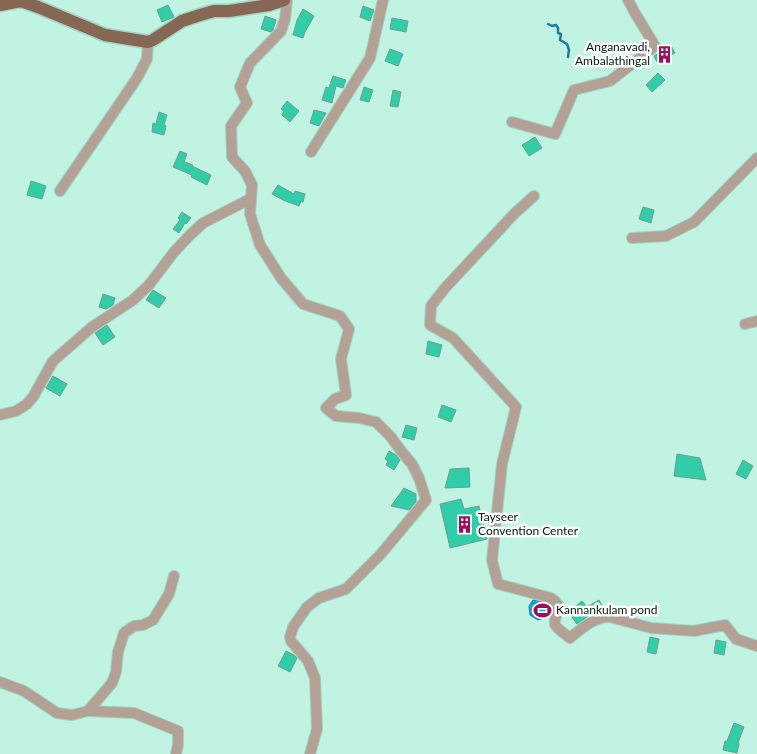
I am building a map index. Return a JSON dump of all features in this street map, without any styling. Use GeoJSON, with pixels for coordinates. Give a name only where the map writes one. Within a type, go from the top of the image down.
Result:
{"type":"FeatureCollection","features":[{"type":"Feature","properties":{"kind":"main road"},"geometry":{"type":"LineString","coordinates":[[0,4],[21,1],[104,35],[148,42],[182,21],[200,15],[214,11],[269,6],[286,0]]}},
{"type":"Feature","properties":{"kind":"street"},"geometry":{"type":"LineString","coordinates":[[286,0],[285,20],[281,31],[250,63],[240,87],[247,103],[231,126],[232,157],[245,171],[252,185],[250,214],[260,245],[281,278],[303,304],[340,316],[349,329],[341,359],[346,395],[335,399],[326,408],[336,416],[376,422],[391,437],[412,464],[426,500],[380,555],[346,589],[319,598],[307,607],[293,627],[290,637],[291,641],[308,661],[315,678],[317,729],[310,754]]}},
{"type":"Feature","properties":{"kind":"street"},"geometry":{"type":"LineString","coordinates":[[310,152],[370,58],[383,0]]}},
{"type":"Feature","properties":{"kind":"street"},"geometry":{"type":"LineString","coordinates":[[512,122],[555,134],[574,90],[610,81],[655,46],[628,0]]}},
{"type":"Feature","properties":{"kind":"street"},"geometry":{"type":"LineString","coordinates":[[60,192],[137,78],[147,59],[148,42]]}},
{"type":"Feature","properties":{"kind":"street"},"geometry":{"type":"LineString","coordinates":[[632,238],[666,236],[694,222],[757,158]]}},
{"type":"Feature","properties":{"kind":"street"},"geometry":{"type":"LineString","coordinates":[[534,196],[515,212],[431,306],[430,325],[453,338],[516,407],[502,464],[492,560],[498,584],[555,601],[559,606],[554,621],[556,627],[570,638],[579,630],[598,619],[610,617],[651,628],[694,631],[725,625],[736,639],[757,646]]}},
{"type":"Feature","properties":{"kind":"street"},"geometry":{"type":"LineString","coordinates":[[0,415],[16,411],[26,404],[33,397],[53,361],[92,327],[133,300],[149,285],[174,252],[203,223],[250,199]]}},
{"type":"Feature","properties":{"kind":"street"},"geometry":{"type":"LineString","coordinates":[[745,324],[757,321]]}},
{"type":"Feature","properties":{"kind":"street"},"geometry":{"type":"LineString","coordinates":[[88,711],[112,683],[124,633],[134,626],[143,625],[153,620],[169,594],[174,576]]}},
{"type":"Feature","properties":{"kind":"street"},"geometry":{"type":"LineString","coordinates":[[0,682],[24,691],[57,713],[72,715],[88,711],[134,713],[178,731],[176,754]]}},
{"type":"Feature","properties":{"kind":"water"},"geometry":{"type":"Polygon","coordinates":[[[533,600],[552,601],[555,613],[538,620],[530,615],[529,606],[533,600]]]}},
{"type":"Feature","properties":{"kind":"building"},"geometry":{"type":"Polygon","coordinates":[[[168,5],[174,17],[162,22],[157,10],[168,5]]]}},
{"type":"Feature","properties":{"kind":"building"},"geometry":{"type":"Polygon","coordinates":[[[363,6],[374,10],[370,21],[360,17],[363,6]]]}},
{"type":"Feature","properties":{"kind":"building"},"geometry":{"type":"Polygon","coordinates":[[[303,9],[314,16],[303,38],[293,35],[297,20],[303,9]]]}},
{"type":"Feature","properties":{"kind":"building"},"geometry":{"type":"Polygon","coordinates":[[[265,16],[276,20],[271,32],[261,29],[265,16]]]}},
{"type":"Feature","properties":{"kind":"building"},"geometry":{"type":"Polygon","coordinates":[[[392,18],[408,21],[406,32],[390,29],[392,18]]]}},
{"type":"Feature","properties":{"kind":"building","name":"Anganavadi, Ambalathingal"},"geometry":{"type":"Polygon","coordinates":[[[671,46],[675,53],[657,62],[654,56],[671,46]]]}},
{"type":"Feature","properties":{"kind":"building"},"geometry":{"type":"Polygon","coordinates":[[[390,49],[403,54],[398,66],[385,61],[390,49]]]}},
{"type":"Feature","properties":{"kind":"building"},"geometry":{"type":"Polygon","coordinates":[[[658,73],[665,80],[652,92],[646,85],[658,73]]]}},
{"type":"Feature","properties":{"kind":"building"},"geometry":{"type":"Polygon","coordinates":[[[333,76],[346,80],[343,88],[336,86],[332,103],[322,100],[326,87],[329,88],[333,76]]]}},
{"type":"Feature","properties":{"kind":"building"},"geometry":{"type":"Polygon","coordinates":[[[364,87],[373,90],[369,102],[360,100],[364,87]]]}},
{"type":"Feature","properties":{"kind":"building"},"geometry":{"type":"Polygon","coordinates":[[[393,90],[401,92],[398,107],[390,106],[393,90]]]}},
{"type":"Feature","properties":{"kind":"building"},"geometry":{"type":"Polygon","coordinates":[[[287,101],[299,111],[290,122],[282,115],[284,111],[281,109],[287,101]]]}},
{"type":"Feature","properties":{"kind":"building"},"geometry":{"type":"Polygon","coordinates":[[[314,110],[326,113],[319,126],[310,123],[314,110]]]}},
{"type":"Feature","properties":{"kind":"building"},"geometry":{"type":"Polygon","coordinates":[[[159,112],[167,115],[164,135],[152,132],[153,123],[156,124],[159,112]]]}},
{"type":"Feature","properties":{"kind":"building"},"geometry":{"type":"Polygon","coordinates":[[[535,137],[542,148],[529,156],[522,145],[535,137]]]}},
{"type":"Feature","properties":{"kind":"building"},"geometry":{"type":"Polygon","coordinates":[[[180,151],[187,154],[184,162],[211,175],[207,185],[191,177],[192,175],[173,167],[180,151]]]}},
{"type":"Feature","properties":{"kind":"building"},"geometry":{"type":"Polygon","coordinates":[[[31,181],[46,186],[42,199],[27,195],[31,181]]]}},
{"type":"Feature","properties":{"kind":"building"},"geometry":{"type":"Polygon","coordinates":[[[278,185],[294,194],[295,191],[305,194],[303,202],[301,201],[299,206],[272,194],[278,185]]]}},
{"type":"Feature","properties":{"kind":"building"},"geometry":{"type":"Polygon","coordinates":[[[643,207],[654,210],[651,223],[639,219],[643,207]]]}},
{"type":"Feature","properties":{"kind":"building"},"geometry":{"type":"Polygon","coordinates":[[[182,212],[191,218],[185,223],[179,233],[173,229],[180,220],[178,218],[182,212]]]}},
{"type":"Feature","properties":{"kind":"building"},"geometry":{"type":"Polygon","coordinates":[[[153,290],[166,298],[159,308],[146,300],[153,290]]]}},
{"type":"Feature","properties":{"kind":"building"},"geometry":{"type":"Polygon","coordinates":[[[103,294],[115,298],[113,305],[106,309],[99,307],[103,294]]]}},
{"type":"Feature","properties":{"kind":"building"},"geometry":{"type":"Polygon","coordinates":[[[107,325],[115,337],[103,345],[95,333],[107,325]]]}},
{"type":"Feature","properties":{"kind":"building"},"geometry":{"type":"Polygon","coordinates":[[[428,341],[442,345],[439,357],[426,354],[428,341]]]}},
{"type":"Feature","properties":{"kind":"building"},"geometry":{"type":"Polygon","coordinates":[[[53,376],[67,384],[60,396],[46,388],[53,376]]]}},
{"type":"Feature","properties":{"kind":"building"},"geometry":{"type":"Polygon","coordinates":[[[442,405],[456,410],[451,422],[438,417],[442,405]]]}},
{"type":"Feature","properties":{"kind":"building"},"geometry":{"type":"Polygon","coordinates":[[[406,425],[417,428],[414,440],[402,437],[406,425]]]}},
{"type":"Feature","properties":{"kind":"building"},"geometry":{"type":"Polygon","coordinates":[[[389,451],[400,460],[394,470],[386,465],[388,461],[385,459],[389,451]]]}},
{"type":"Feature","properties":{"kind":"building"},"geometry":{"type":"Polygon","coordinates":[[[677,454],[700,458],[706,480],[674,476],[677,454]]]}},
{"type":"Feature","properties":{"kind":"building"},"geometry":{"type":"Polygon","coordinates":[[[743,460],[753,466],[746,479],[736,474],[743,460]]]}},
{"type":"Feature","properties":{"kind":"building"},"geometry":{"type":"Polygon","coordinates":[[[469,468],[470,487],[445,488],[450,469],[469,468]]]}},
{"type":"Feature","properties":{"kind":"building"},"geometry":{"type":"Polygon","coordinates":[[[404,488],[416,494],[416,502],[409,510],[391,506],[404,488]]]}},
{"type":"Feature","properties":{"kind":"building","name":"Tayseer Convention Center"},"geometry":{"type":"Polygon","coordinates":[[[461,499],[464,509],[479,506],[487,539],[450,548],[440,504],[461,499]]]}},
{"type":"Feature","properties":{"kind":"building"},"geometry":{"type":"Polygon","coordinates":[[[599,600],[605,610],[590,615],[577,624],[568,612],[582,601],[587,607],[599,600]]]}},
{"type":"Feature","properties":{"kind":"building"},"geometry":{"type":"Polygon","coordinates":[[[650,637],[659,639],[656,654],[647,652],[650,637]]]}},
{"type":"Feature","properties":{"kind":"building"},"geometry":{"type":"Polygon","coordinates":[[[716,640],[726,642],[724,655],[714,653],[716,640]]]}},
{"type":"Feature","properties":{"kind":"building"},"geometry":{"type":"Polygon","coordinates":[[[286,651],[297,658],[290,672],[278,666],[286,651]]]}},
{"type":"Feature","properties":{"kind":"building"},"geometry":{"type":"Polygon","coordinates":[[[734,723],[744,727],[738,743],[737,753],[723,750],[725,741],[727,741],[734,723]]]}},
{"type":"Feature","properties":{"kind":"waterway"},"geometry":{"type":"LineString","coordinates":[[548,24],[556,25],[558,28],[558,33],[561,34],[560,40],[567,44],[569,50],[568,57]]}},
{"type":"Feature","properties":{"kind":"place","name":"Anganavadi, Ambalathingal"},"geometry":{"type":"Point","coordinates":[664,54]}},
{"type":"Feature","properties":{"kind":"place","name":"Tayseer Convention Center"},"geometry":{"type":"Point","coordinates":[464,524]}},
{"type":"Feature","properties":{"kind":"place","name":"Kannankulam pond"},"geometry":{"type":"Point","coordinates":[542,610]}}]}
